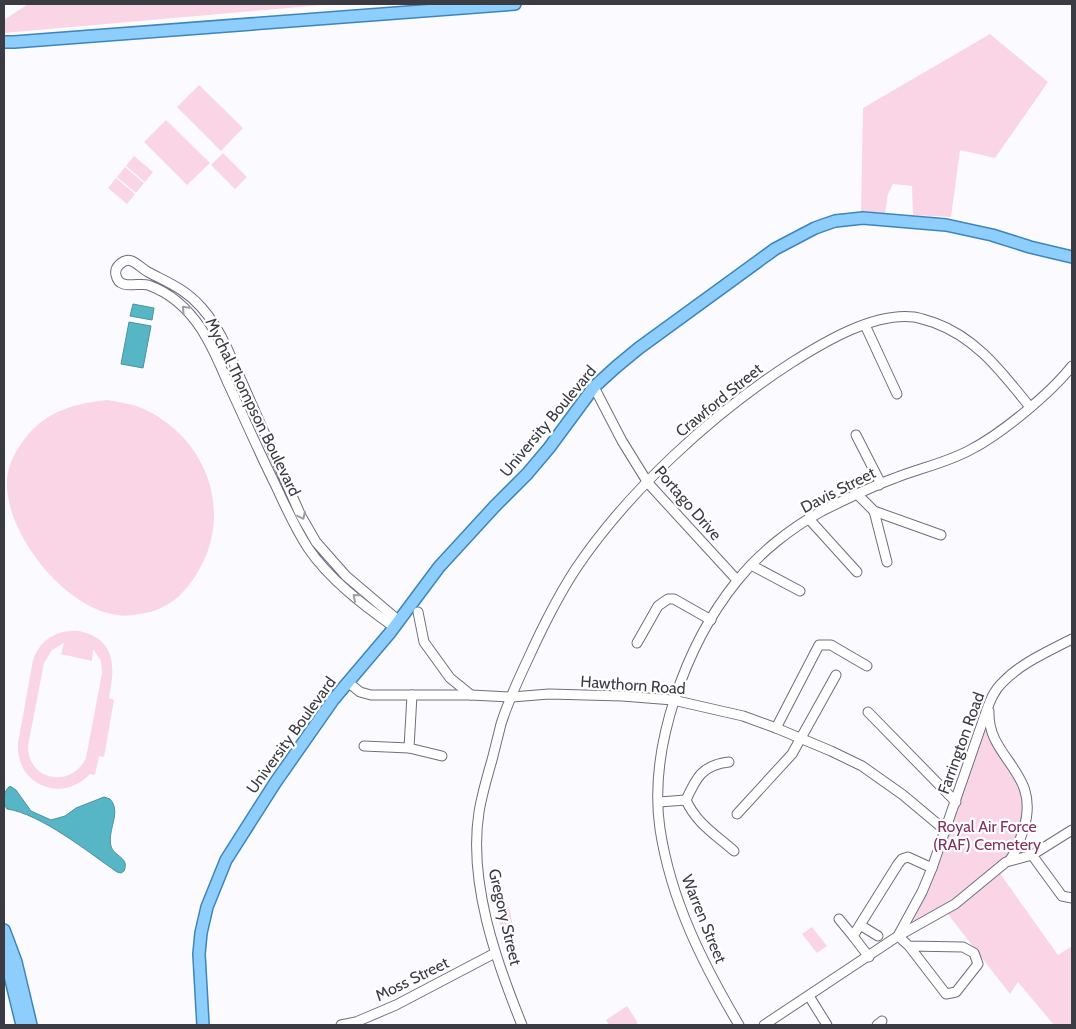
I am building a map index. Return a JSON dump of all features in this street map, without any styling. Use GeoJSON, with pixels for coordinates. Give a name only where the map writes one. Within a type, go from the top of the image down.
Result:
{"type":"FeatureCollection","features":[{"type":"Feature","properties":{"kind":"main road"},"geometry":{"type":"LineString","coordinates":[[7,44],[515,4]]}},
{"type":"Feature","properties":{"kind":"main road","name":"University Boulevard"},"geometry":{"type":"LineString","coordinates":[[197,1025],[196,976],[204,918],[226,860],[275,783],[333,700],[396,624],[439,567],[536,464],[594,387],[639,348],[776,250],[815,228],[835,221],[863,218],[946,225],[992,235],[1030,248],[1072,257]]}},
{"type":"Feature","properties":{"kind":"main road"},"geometry":{"type":"LineString","coordinates":[[4,930],[16,962],[31,1025]]}},
{"type":"Feature","properties":{"kind":"main road"},"geometry":{"type":"LineString","coordinates":[[4,952],[22,1025]]}},
{"type":"Feature","properties":{"kind":"main road","name":"University Boulevard"},"geometry":{"type":"LineString","coordinates":[[199,963],[203,1025]]}},
{"type":"Feature","properties":{"kind":"street","name":"Mychal Thompson Boulevard"},"geometry":{"type":"LineString","coordinates":[[127,261],[136,262],[148,272],[172,283],[186,293],[207,314],[224,342],[301,516],[316,542],[346,576],[396,624],[375,613],[336,580],[309,549],[286,509],[218,362],[197,322],[180,304],[160,290],[144,284],[122,284],[117,278],[116,272],[122,263],[127,261]]}},
{"type":"Feature","properties":{"kind":"street","name":"Crawford Street"},"geometry":{"type":"LineString","coordinates":[[512,697],[547,618],[576,569],[615,517],[678,452],[724,412],[775,374],[815,348],[865,325],[883,319],[901,316],[917,317],[940,325],[974,344],[1030,407]]}},
{"type":"Feature","properties":{"kind":"street"},"geometry":{"type":"LineString","coordinates":[[865,325],[897,394]]}},
{"type":"Feature","properties":{"kind":"street","name":"Davis Street"},"geometry":{"type":"LineString","coordinates":[[674,700],[698,644],[737,580],[780,539],[809,519],[857,494],[949,460],[983,443],[1030,407],[1072,366]]}},
{"type":"Feature","properties":{"kind":"street","name":"Portago Drive"},"geometry":{"type":"LineString","coordinates":[[594,387],[622,441],[648,483],[737,580]]}},
{"type":"Feature","properties":{"kind":"street"},"geometry":{"type":"LineString","coordinates":[[856,436],[879,480],[879,485]]}},
{"type":"Feature","properties":{"kind":"street"},"geometry":{"type":"LineString","coordinates":[[857,494],[874,511],[941,535]]}},
{"type":"Feature","properties":{"kind":"street"},"geometry":{"type":"LineString","coordinates":[[874,511],[886,562]]}},
{"type":"Feature","properties":{"kind":"street"},"geometry":{"type":"LineString","coordinates":[[809,519],[857,572]]}},
{"type":"Feature","properties":{"kind":"street"},"geometry":{"type":"LineString","coordinates":[[751,565],[800,591]]}},
{"type":"Feature","properties":{"kind":"street"},"geometry":{"type":"LineString","coordinates":[[636,643],[658,606],[668,598],[674,599],[711,620]]}},
{"type":"Feature","properties":{"kind":"street"},"geometry":{"type":"LineString","coordinates":[[418,612],[424,642],[450,678],[471,695]]}},
{"type":"Feature","properties":{"kind":"street","name":"Farrington Road"},"geometry":{"type":"LineString","coordinates":[[764,1025],[898,936],[922,892],[932,868],[990,702],[1002,682],[1012,674],[1032,660],[1072,639]]}},
{"type":"Feature","properties":{"kind":"street"},"geometry":{"type":"LineString","coordinates":[[776,728],[819,646],[830,645],[867,666]]}},
{"type":"Feature","properties":{"kind":"street"},"geometry":{"type":"LineString","coordinates":[[738,814],[792,754],[836,676]]}},
{"type":"Feature","properties":{"kind":"street","name":"Hawthorn Road"},"geometry":{"type":"LineString","coordinates":[[348,683],[360,692],[371,695],[512,697],[549,694],[622,696],[674,700],[744,716],[800,738],[862,766],[903,795],[946,831]]}},
{"type":"Feature","properties":{"kind":"street"},"geometry":{"type":"LineString","coordinates":[[409,748],[412,696]]}},
{"type":"Feature","properties":{"kind":"street","name":"Gregory Street"},"geometry":{"type":"LineString","coordinates":[[512,697],[502,722],[478,814],[478,860],[480,886],[495,953],[522,1025]]}},
{"type":"Feature","properties":{"kind":"street","name":"Warren Street"},"geometry":{"type":"LineString","coordinates":[[674,700],[659,777],[660,830],[679,906],[713,980],[739,1025]]}},
{"type":"Feature","properties":{"kind":"street"},"geometry":{"type":"LineString","coordinates":[[909,946],[963,948],[974,953],[978,964],[956,992],[946,994],[909,946],[898,936],[955,904],[1010,860],[1019,845],[1028,814],[1028,797],[1020,778],[992,735],[989,723],[990,702]]}},
{"type":"Feature","properties":{"kind":"street"},"geometry":{"type":"LineString","coordinates":[[868,712],[956,802]]}},
{"type":"Feature","properties":{"kind":"street"},"geometry":{"type":"LineString","coordinates":[[364,746],[409,748],[442,756]]}},
{"type":"Feature","properties":{"kind":"street"},"geometry":{"type":"LineString","coordinates":[[686,800],[697,778],[705,769],[713,764],[729,762]]}},
{"type":"Feature","properties":{"kind":"street"},"geometry":{"type":"LineString","coordinates":[[658,802],[686,800]]}},
{"type":"Feature","properties":{"kind":"street"},"geometry":{"type":"LineString","coordinates":[[686,800],[692,813],[700,823],[734,852]]}},
{"type":"Feature","properties":{"kind":"street"},"geometry":{"type":"LineString","coordinates":[[1010,860],[1032,855],[1072,830]]}},
{"type":"Feature","properties":{"kind":"street"},"geometry":{"type":"LineString","coordinates":[[1032,855],[1062,896],[1072,898]]}},
{"type":"Feature","properties":{"kind":"street"},"geometry":{"type":"LineString","coordinates":[[853,936],[902,859],[908,857],[932,868]]}},
{"type":"Feature","properties":{"kind":"street"},"geometry":{"type":"LineString","coordinates":[[839,918],[869,956]]}},
{"type":"Feature","properties":{"kind":"street"},"geometry":{"type":"LineString","coordinates":[[860,925],[878,936]]}},
{"type":"Feature","properties":{"kind":"street","name":"Moss Street"},"geometry":{"type":"LineString","coordinates":[[341,1025],[357,1024],[495,953]]}},
{"type":"Feature","properties":{"kind":"street"},"geometry":{"type":"LineString","coordinates":[[809,996],[827,1025]]}},
{"type":"Feature","properties":{"kind":"green space"},"geometry":{"type":"Polygon","coordinates":[[[28,4],[333,4],[4,33],[4,20],[28,4]]]}},
{"type":"Feature","properties":{"kind":"green space"},"geometry":{"type":"Polygon","coordinates":[[[990,34],[1048,82],[995,158],[960,150],[951,217],[913,215],[912,186],[893,184],[888,194],[885,213],[861,211],[863,108],[990,34]]]}},
{"type":"Feature","properties":{"kind":"green space"},"geometry":{"type":"Polygon","coordinates":[[[199,85],[243,128],[221,151],[177,107],[199,85]]]}},
{"type":"Feature","properties":{"kind":"green space"},"geometry":{"type":"Polygon","coordinates":[[[166,120],[210,163],[187,185],[144,142],[166,120]]]}},
{"type":"Feature","properties":{"kind":"green space"},"geometry":{"type":"Polygon","coordinates":[[[223,153],[247,177],[235,189],[211,165],[223,153]]]}},
{"type":"Feature","properties":{"kind":"green space"},"geometry":{"type":"Polygon","coordinates":[[[134,156],[153,172],[145,182],[126,166],[134,156]]]}},
{"type":"Feature","properties":{"kind":"green space"},"geometry":{"type":"Polygon","coordinates":[[[125,167],[144,183],[136,193],[117,177],[125,167]]]}},
{"type":"Feature","properties":{"kind":"green space"},"geometry":{"type":"Polygon","coordinates":[[[116,178],[135,194],[127,204],[108,188],[116,178]]]}},
{"type":"Feature","properties":{"kind":"green space"},"geometry":{"type":"Polygon","coordinates":[[[108,400],[133,405],[148,411],[172,427],[191,446],[204,469],[212,493],[214,519],[210,545],[199,570],[182,593],[172,602],[150,612],[117,615],[97,609],[77,598],[58,583],[27,544],[15,522],[9,500],[7,480],[11,462],[20,446],[35,427],[64,409],[85,403],[108,400]]]}},
{"type":"Feature","properties":{"kind":"green space"},"geometry":{"type":"Polygon","coordinates":[[[71,631],[79,631],[91,635],[101,641],[107,648],[112,666],[109,698],[114,700],[104,757],[99,756],[95,775],[90,774],[79,783],[67,788],[54,788],[42,786],[24,770],[19,758],[18,743],[33,660],[36,653],[50,637],[71,631]],[[64,643],[52,650],[44,663],[28,746],[30,758],[35,767],[51,777],[71,774],[79,768],[86,758],[102,673],[101,661],[93,649],[92,661],[61,654],[64,643]]]}},
{"type":"Feature","properties":{"kind":"green space","name":"Royal Air Force (RAF) Cemetery"},"geometry":{"type":"Polygon","coordinates":[[[988,721],[1013,762],[1029,816],[1022,847],[1027,854],[999,872],[1058,955],[1072,946],[1072,1025],[1054,1025],[1018,982],[1010,994],[947,913],[911,926],[936,871],[988,721]]]}},
{"type":"Feature","properties":{"kind":"green space"},"geometry":{"type":"Polygon","coordinates":[[[509,907],[514,931],[502,934],[497,909],[509,907]]]}},
{"type":"Feature","properties":{"kind":"green space"},"geometry":{"type":"Polygon","coordinates":[[[812,927],[827,946],[817,953],[802,934],[812,927]]]}},
{"type":"Feature","properties":{"kind":"green space"},"geometry":{"type":"Polygon","coordinates":[[[627,1006],[638,1023],[635,1025],[609,1025],[606,1020],[627,1006]]]}},
{"type":"Feature","properties":{"kind":"water"},"geometry":{"type":"Polygon","coordinates":[[[133,304],[154,308],[152,320],[130,316],[133,304]]]}},
{"type":"Feature","properties":{"kind":"water"},"geometry":{"type":"Polygon","coordinates":[[[129,322],[151,326],[143,368],[121,364],[129,322]]]}},
{"type":"Feature","properties":{"kind":"water"},"geometry":{"type":"Polygon","coordinates":[[[10,786],[16,790],[31,811],[51,820],[65,816],[76,808],[104,797],[110,799],[115,810],[110,840],[111,846],[125,863],[124,871],[121,873],[117,872],[34,818],[7,809],[4,804],[4,797],[10,786]]]}}]}
